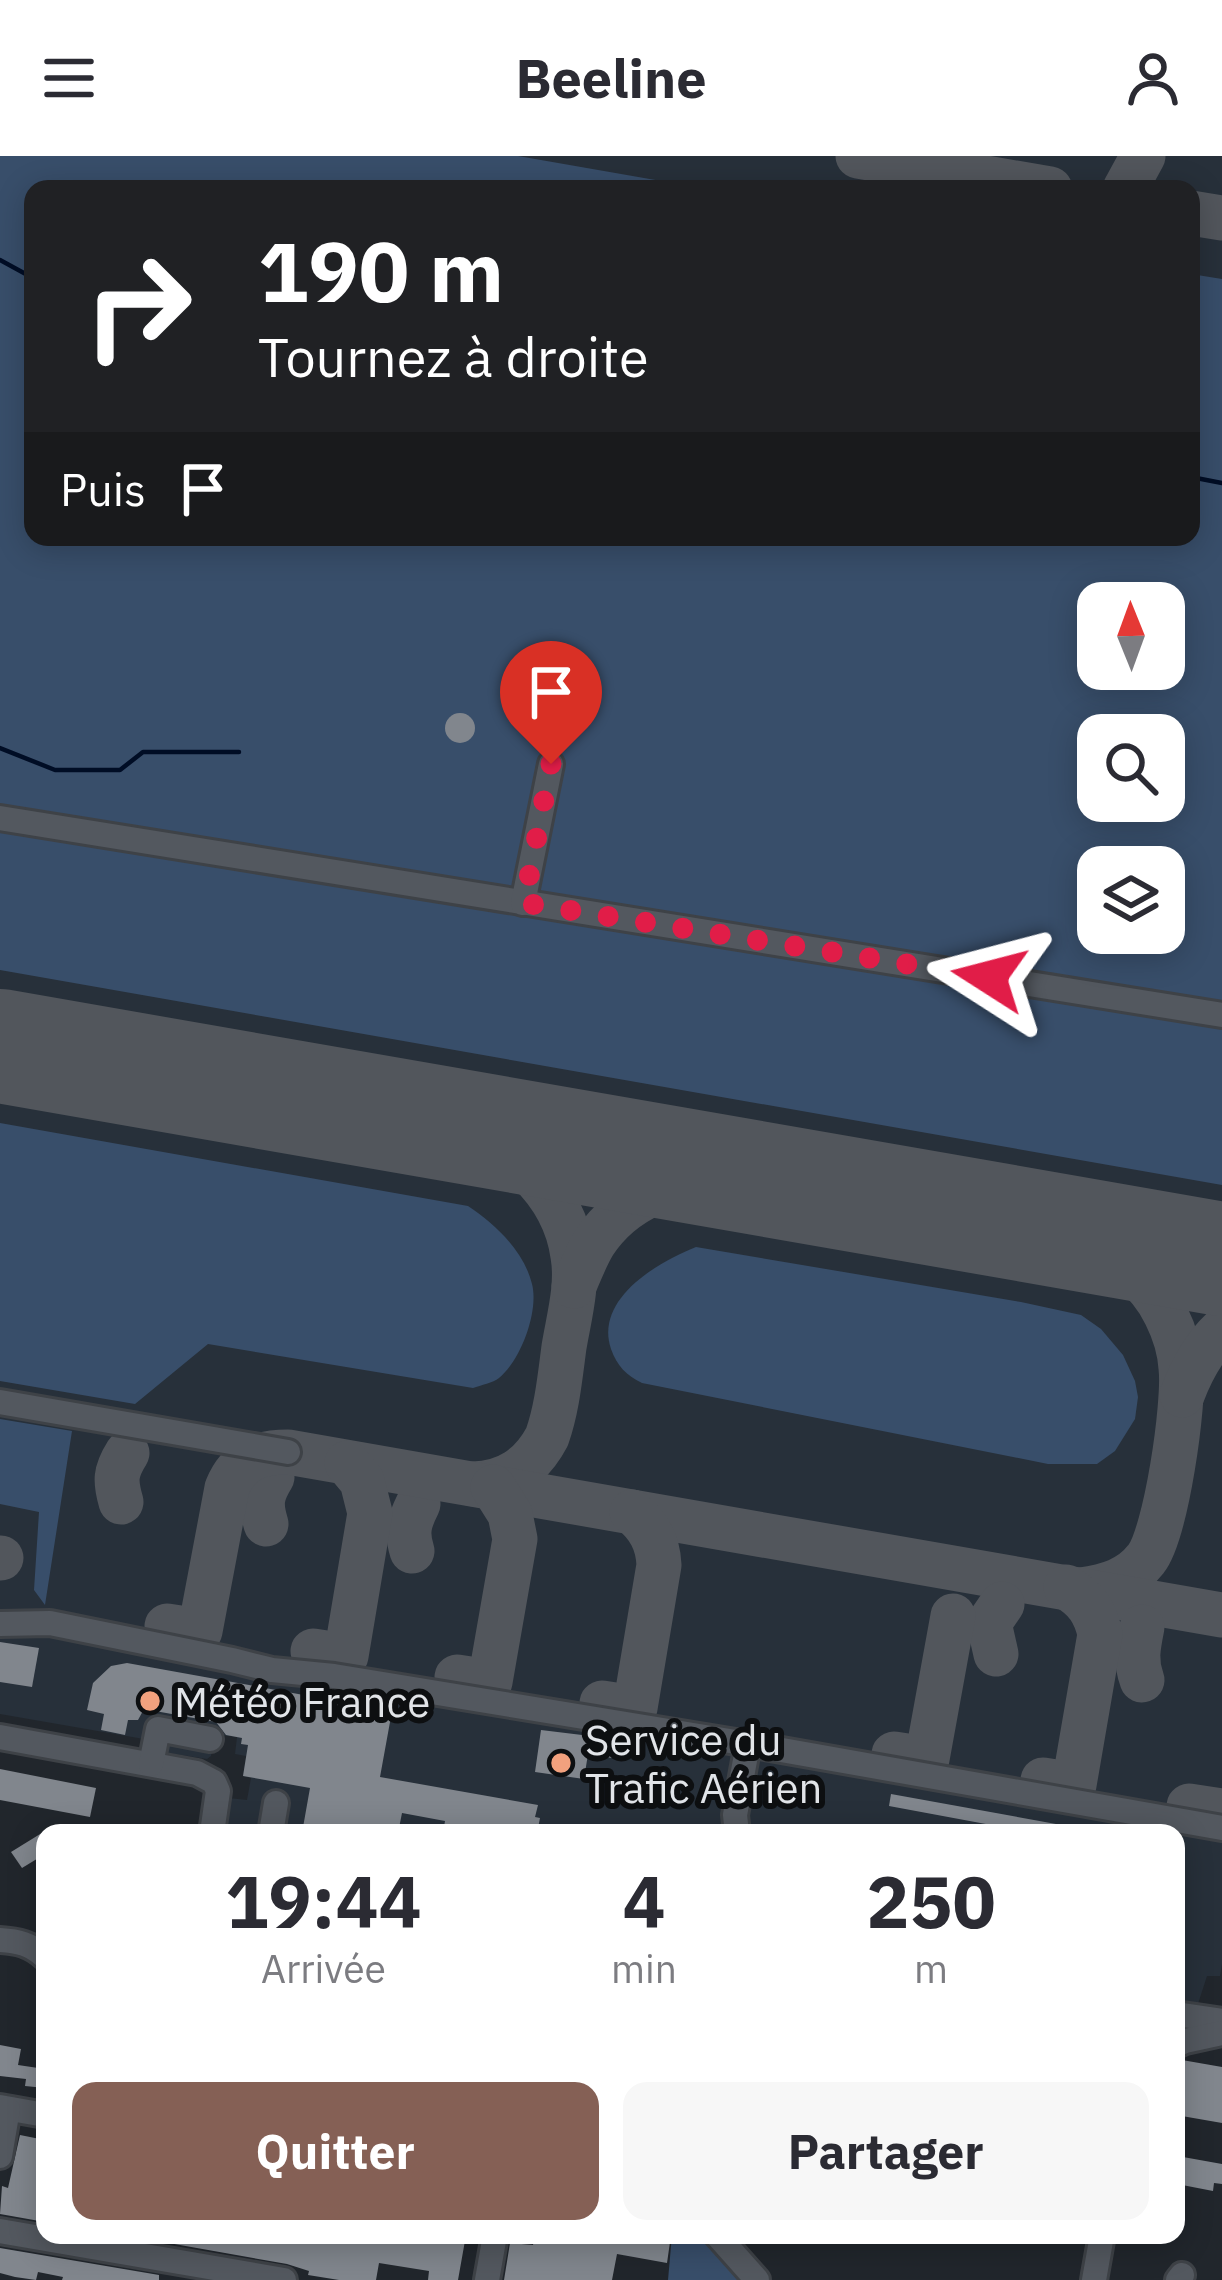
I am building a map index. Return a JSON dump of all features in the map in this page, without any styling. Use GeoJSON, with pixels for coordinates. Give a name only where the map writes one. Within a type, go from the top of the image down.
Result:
{"type":"FeatureCollection","features":[{"type":"Feature","properties":{"kind":"street"},"geometry":{"type":"LineString","coordinates":[[524,903],[551,764]]}},
{"type":"Feature","properties":{"kind":"street"},"geometry":{"type":"LineString","coordinates":[[0,818],[1222,1015]]}},
{"type":"Feature","properties":{"kind":"street"},"geometry":{"type":"LineString","coordinates":[[0,1402],[289,1452]]}},
{"type":"Feature","properties":{"kind":"street"},"geometry":{"type":"LineString","coordinates":[[0,1624],[50,1623],[272,1670],[748,1744],[1222,1828]]}},
{"type":"Feature","properties":{"kind":"street"},"geometry":{"type":"LineString","coordinates":[[151,1764],[158,1729],[210,1738]]}},
{"type":"Feature","properties":{"kind":"street"},"geometry":{"type":"LineString","coordinates":[[0,1737],[196,1773],[214,1782],[218,1797],[214,1824]]}},
{"type":"Feature","properties":{"kind":"street"},"geometry":{"type":"LineString","coordinates":[[736,1824],[748,1744]]}},
{"type":"Feature","properties":{"kind":"street"},"geometry":{"type":"LineString","coordinates":[[273,1824],[276,1803]]}},
{"type":"Feature","properties":{"kind":"street"},"geometry":{"type":"LineString","coordinates":[[0,1940],[36,1948]]}},
{"type":"Feature","properties":{"kind":"street"},"geometry":{"type":"LineString","coordinates":[[1185,2015],[1222,2021]]}},
{"type":"Feature","properties":{"kind":"street"},"geometry":{"type":"LineString","coordinates":[[1185,2041],[1222,2033]]}},
{"type":"Feature","properties":{"kind":"street"},"geometry":{"type":"LineString","coordinates":[[0,2156],[4,2108],[36,2113]]}},
{"type":"Feature","properties":{"kind":"street"},"geometry":{"type":"LineString","coordinates":[[0,2231],[36,2237]]}},
{"type":"Feature","properties":{"kind":"street"},"geometry":{"type":"LineString","coordinates":[[75,2244],[284,2280]]}},
{"type":"Feature","properties":{"kind":"street"},"geometry":{"type":"LineString","coordinates":[[488,2280],[494,2244]]}},
{"type":"Feature","properties":{"kind":"street"},"geometry":{"type":"LineString","coordinates":[[725,2244],[757,2280]]}},
{"type":"Feature","properties":{"kind":"street"},"geometry":{"type":"LineString","coordinates":[[1094,2280],[1100,2244]]}},
{"type":"Feature","properties":{"kind":"shaded area"},"geometry":{"type":"Polygon","coordinates":[[[0,156],[1222,156],[1220,1976],[1207,1976],[1197,2007],[1185,2005],[1185,1824],[223,1824],[228,1798],[247,1800],[251,1778],[243,1776],[246,1756],[235,1754],[237,1737],[214,1734],[207,1759],[168,1753],[161,1742],[0,1714],[0,156]]]}},
{"type":"Feature","properties":{"kind":"shaded area"},"geometry":{"type":"Polygon","coordinates":[[[0,156],[518,156],[655,180],[24,180],[24,546],[1200,546],[1200,275],[1222,279],[1222,1185],[0,970],[0,156]]]}},
{"type":"Feature","properties":{"kind":"shaded area"},"geometry":{"type":"Polygon","coordinates":[[[0,1123],[468,1206],[507,1239],[528,1272],[533,1308],[521,1347],[499,1378],[473,1388],[208,1344],[135,1404],[0,1381],[0,1123]]]}},
{"type":"Feature","properties":{"kind":"shaded area"},"geometry":{"type":"Polygon","coordinates":[[[696,1247],[1081,1315],[1101,1329],[1123,1355],[1138,1397],[1135,1419],[1115,1451],[1097,1464],[1048,1464],[642,1383],[613,1355],[608,1331],[612,1314],[620,1299],[648,1273],[696,1247]]]}},
{"type":"Feature","properties":{"kind":"shaded area"},"geometry":{"type":"Polygon","coordinates":[[[0,1419],[72,1431],[45,1605],[34,1590],[39,1512],[0,1504],[0,1419]]]}},
{"type":"Feature","properties":{"kind":"shaded area"},"geometry":{"type":"Polygon","coordinates":[[[671,2244],[711,2244],[742,2280],[668,2280],[671,2244]]]}},
{"type":"Feature","properties":{"kind":"building"},"geometry":{"type":"Polygon","coordinates":[[[460,713],[475,728],[460,743],[445,728],[460,713]]]}},
{"type":"Feature","properties":{"kind":"building"},"geometry":{"type":"Polygon","coordinates":[[[0,1642],[39,1648],[32,1687],[0,1682],[0,1642]]]}},
{"type":"Feature","properties":{"kind":"building"},"geometry":{"type":"Polygon","coordinates":[[[127,1663],[392,1711],[380,1777],[538,1805],[539,1824],[444,1824],[402,1813],[400,1824],[304,1824],[310,1788],[243,1776],[248,1745],[241,1744],[242,1738],[226,1735],[216,1722],[144,1709],[138,1720],[128,1720],[125,1735],[101,1730],[104,1714],[87,1710],[93,1683],[111,1666],[127,1663]]]}},
{"type":"Feature","properties":{"kind":"building","name":"Service du Trafic Aérien"},"geometry":{"type":"Polygon","coordinates":[[[541,1730],[615,1739],[612,1758],[588,1754],[584,1779],[535,1772],[541,1730]]]}},
{"type":"Feature","properties":{"kind":"building"},"geometry":{"type":"Polygon","coordinates":[[[0,1769],[96,1788],[90,1817],[0,1800],[0,1769]]]}},
{"type":"Feature","properties":{"kind":"building"},"geometry":{"type":"Polygon","coordinates":[[[891,1794],[1056,1824],[986,1824],[889,1806],[891,1794]]]}},
{"type":"Feature","properties":{"kind":"building"},"geometry":{"type":"Polygon","coordinates":[[[36,1837],[36,1859],[22,1868],[11,1852],[36,1837]]]}},
{"type":"Feature","properties":{"kind":"building"},"geometry":{"type":"Polygon","coordinates":[[[0,2045],[21,2049],[18,2065],[36,2068],[36,2087],[25,2086],[26,2079],[0,2076],[0,2045]]]}},
{"type":"Feature","properties":{"kind":"building"},"geometry":{"type":"Polygon","coordinates":[[[1185,2061],[1222,2067],[1222,2123],[1185,2117],[1185,2061]]]}},
{"type":"Feature","properties":{"kind":"building"},"geometry":{"type":"Polygon","coordinates":[[[20,2135],[36,2138],[36,2220],[0,2214],[2,2186],[8,2188],[20,2135]]]}},
{"type":"Feature","properties":{"kind":"building"},"geometry":{"type":"Polygon","coordinates":[[[1185,2157],[1222,2164],[1222,2184],[1214,2183],[1213,2191],[1185,2186],[1185,2157]]]}},
{"type":"Feature","properties":{"kind":"building"},"geometry":{"type":"Polygon","coordinates":[[[174,2244],[464,2244],[458,2280],[428,2280],[429,2271],[379,2263],[376,2280],[339,2280],[308,2275],[309,2271],[174,2244]]]}},
{"type":"Feature","properties":{"kind":"building"},"geometry":{"type":"Polygon","coordinates":[[[510,2244],[670,2244],[667,2263],[617,2254],[612,2280],[504,2280],[510,2244]]]}},
{"type":"Feature","properties":{"kind":"building"},"geometry":{"type":"Polygon","coordinates":[[[0,2248],[159,2275],[159,2280],[62,2280],[38,2272],[36,2280],[15,2277],[0,2273],[0,2248]]]}},
{"type":"Feature","properties":{"kind":"waterway"},"geometry":{"type":"LineString","coordinates":[[0,260],[24,273]]}},
{"type":"Feature","properties":{"kind":"waterway"},"geometry":{"type":"LineString","coordinates":[[1200,479],[1222,483]]}},
{"type":"Feature","properties":{"kind":"waterway"},"geometry":{"type":"LineString","coordinates":[[0,748],[55,770],[120,770],[143,752],[239,752]]}},
{"type":"Feature","properties":{"kind":"taxiway"},"geometry":{"type":"LineString","coordinates":[[858,156],[998,180]]}},
{"type":"Feature","properties":{"kind":"taxiway"},"geometry":{"type":"LineString","coordinates":[[1130,180],[1143,156]]}},
{"type":"Feature","properties":{"kind":"taxiway"},"geometry":{"type":"LineString","coordinates":[[1200,214],[1222,218]]}},
{"type":"Feature","properties":{"kind":"taxiway"},"geometry":{"type":"LineString","coordinates":[[447,1122],[511,1156],[545,1190],[567,1232],[574,1267],[558,1393],[547,1437],[517,1471],[473,1484]]}},
{"type":"Feature","properties":{"kind":"taxiway"},"geometry":{"type":"LineString","coordinates":[[574,1286],[594,1243],[622,1212],[676,1185],[736,1176]]}},
{"type":"Feature","properties":{"kind":"taxiway"},"geometry":{"type":"LineString","coordinates":[[1079,1234],[1150,1289],[1176,1341],[1181,1385],[1172,1467],[1153,1545],[1140,1566],[1125,1577],[1081,1590]]}},
{"type":"Feature","properties":{"kind":"taxiway"},"geometry":{"type":"LineString","coordinates":[[1182,1395],[1199,1360],[1222,1330]]}},
{"type":"Feature","properties":{"kind":"taxiway"},"geometry":{"type":"LineString","coordinates":[[167,1626],[200,1631],[232,1478],[251,1459],[288,1452],[1222,1615]]}},
{"type":"Feature","properties":{"kind":"taxiway"},"geometry":{"type":"LineString","coordinates":[[121,1502],[117,1477],[127,1453]]}},
{"type":"Feature","properties":{"kind":"taxiway"},"geometry":{"type":"LineString","coordinates":[[313,1651],[346,1656],[370,1513],[362,1481],[347,1463]]}},
{"type":"Feature","properties":{"kind":"taxiway"},"geometry":{"type":"LineString","coordinates":[[266,1524],[263,1500],[272,1477]]}},
{"type":"Feature","properties":{"kind":"taxiway"},"geometry":{"type":"LineString","coordinates":[[457,1677],[490,1682],[515,1539],[510,1514],[493,1487]]}},
{"type":"Feature","properties":{"kind":"taxiway"},"geometry":{"type":"LineString","coordinates":[[412,1551],[409,1527],[418,1504]]}},
{"type":"Feature","properties":{"kind":"taxiway"},"geometry":{"type":"LineString","coordinates":[[602,1703],[635,1708],[659,1565],[652,1535],[632,1512]]}},
{"type":"Feature","properties":{"kind":"taxiway"},"geometry":{"type":"LineString","coordinates":[[1043,1780],[1074,1785],[1100,1634],[1089,1606],[1066,1587]]}},
{"type":"Feature","properties":{"kind":"taxiway"},"geometry":{"type":"LineString","coordinates":[[996,1654],[989,1623],[1002,1604]]}},
{"type":"Feature","properties":{"kind":"taxiway"},"geometry":{"type":"LineString","coordinates":[[894,1754],[927,1759],[953,1616]]}},
{"type":"Feature","properties":{"kind":"taxiway"},"geometry":{"type":"LineString","coordinates":[[1142,1627],[1138,1648],[1142,1680]]}},
{"type":"Feature","properties":{"kind":"taxiway"},"geometry":{"type":"LineString","coordinates":[[1189,1806],[1222,1811]]}},
{"type":"Feature","properties":{"kind":"runway"},"geometry":{"type":"LineString","coordinates":[[0,1046],[1222,1259]]}},
{"type":"Feature","properties":{"kind":"place","name":"Météo France"},"geometry":{"type":"Point","coordinates":[150,1701]}},
{"type":"Feature","properties":{"kind":"place","name":"Service du Trafic Aérien"},"geometry":{"type":"Point","coordinates":[561,1763]}},
{"type":"Feature","properties":{"kind":"route"},"geometry":{"type":"LineString","coordinates":[[551,764],[524,903],[989,977]]}}]}
